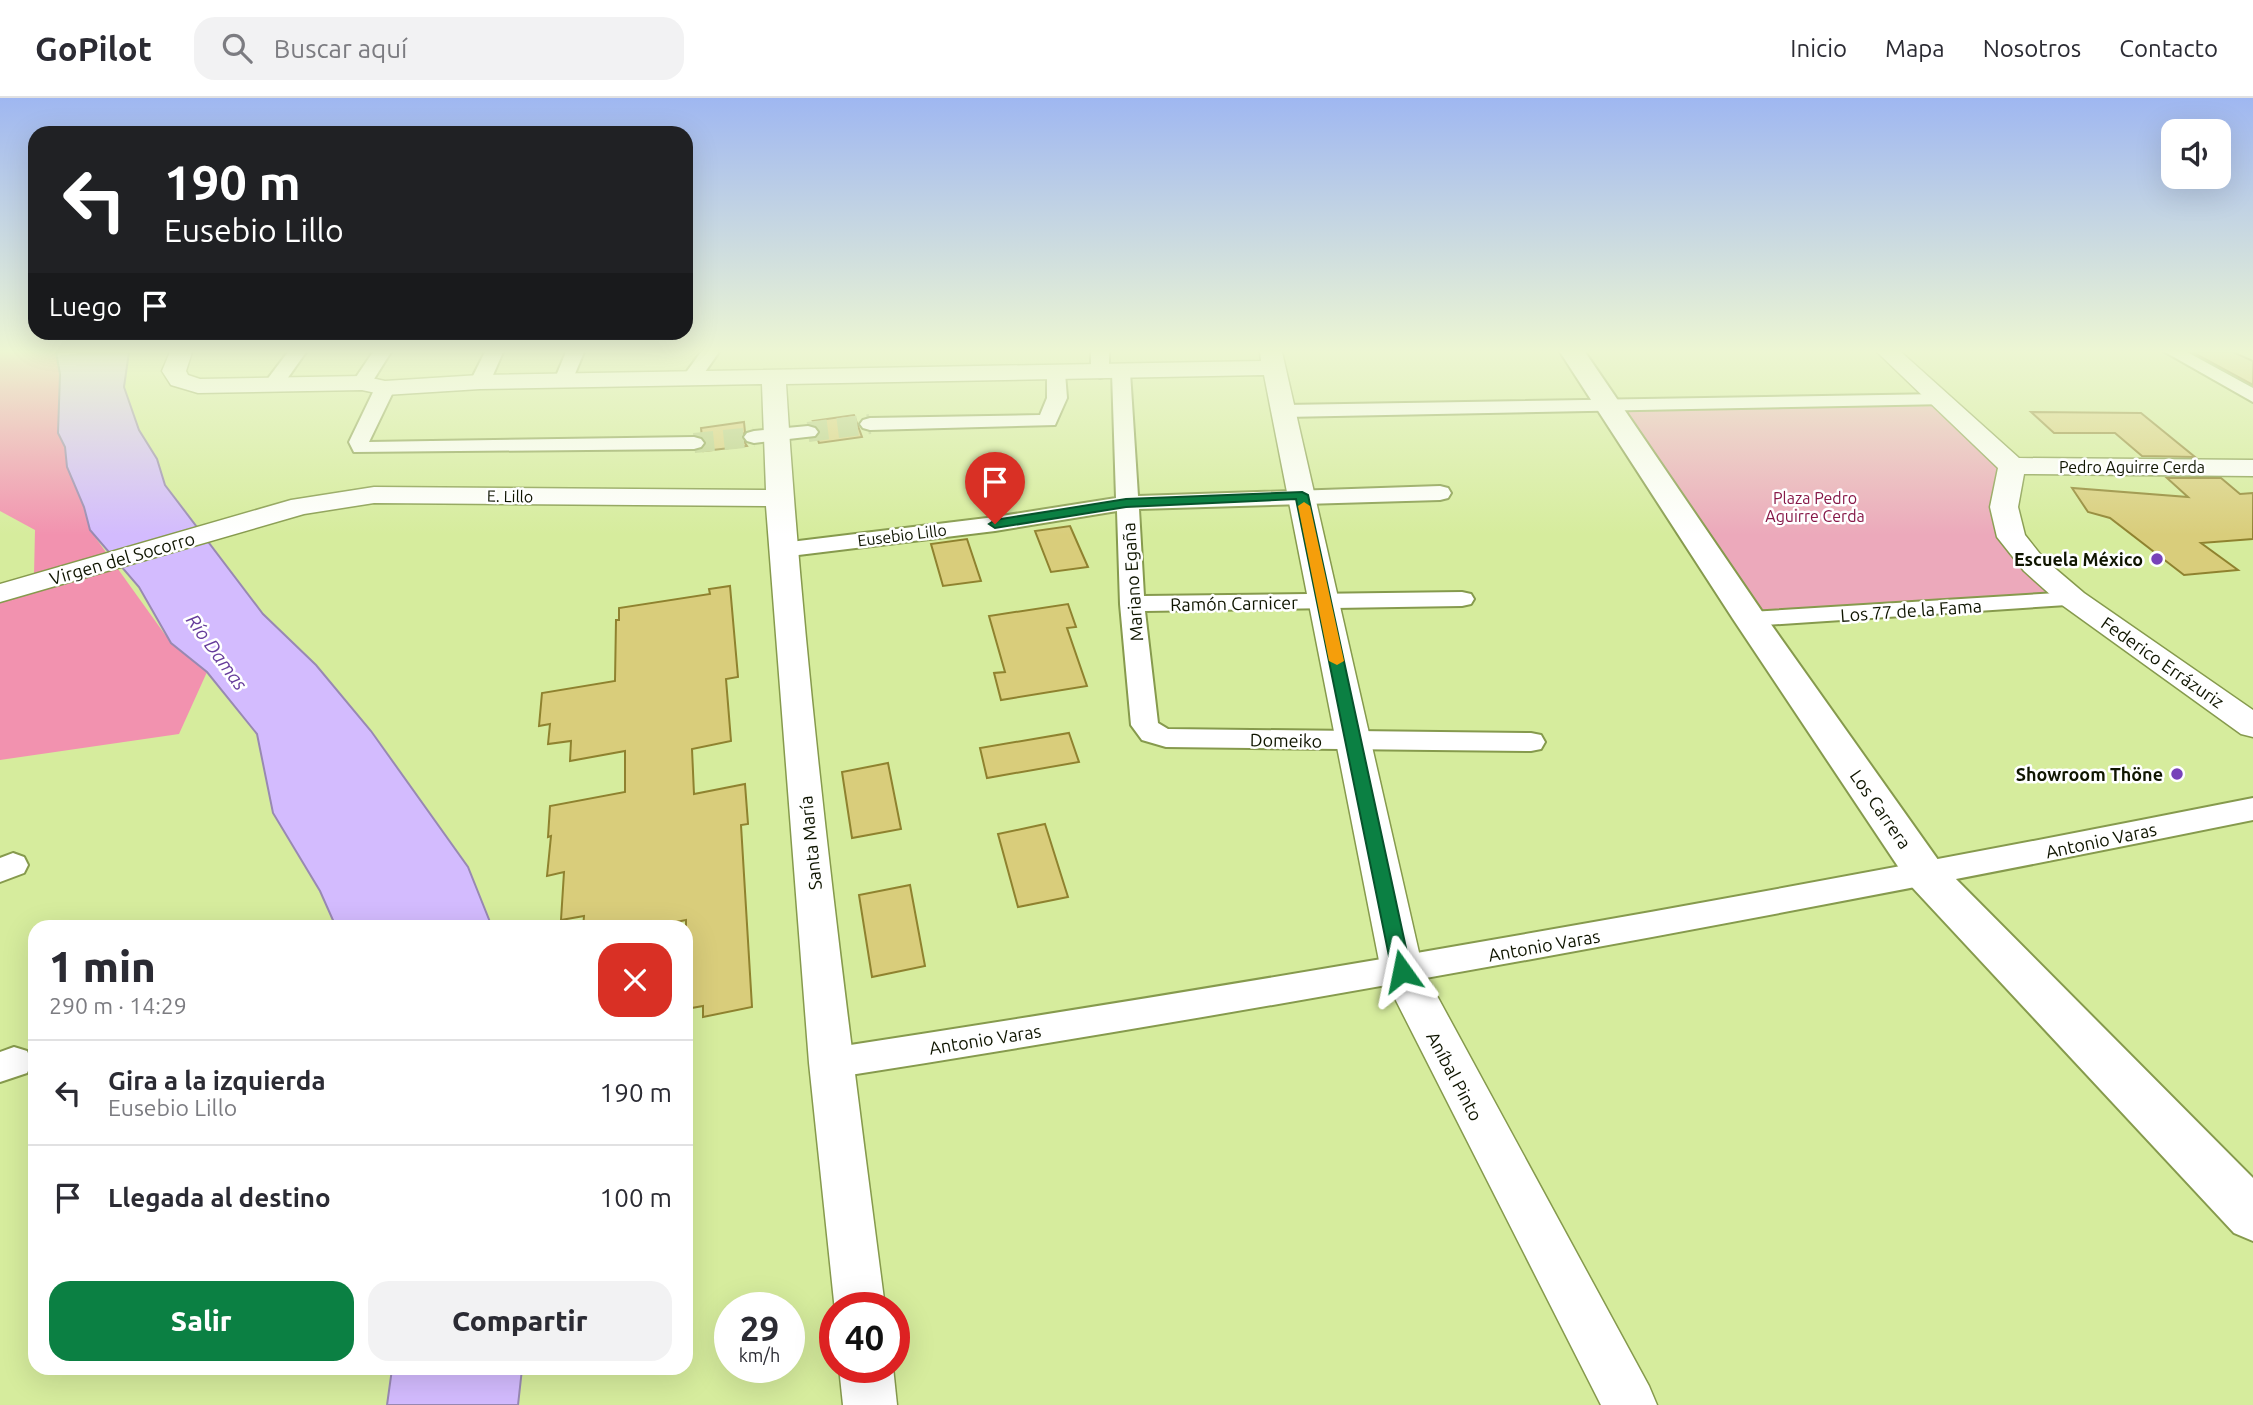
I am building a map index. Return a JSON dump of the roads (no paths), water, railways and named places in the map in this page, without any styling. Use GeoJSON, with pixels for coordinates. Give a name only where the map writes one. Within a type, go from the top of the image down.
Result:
{"type":"FeatureCollection","features":[{"type":"Feature","properties":{"kind":"main road","name":"Los Carrera"},"geometry":{"type":"LineString","coordinates":[[1613,413],[1926,876],[2253,1215]]}},
{"type":"Feature","properties":{"kind":"street"},"geometry":{"type":"LineString","coordinates":[[367,413],[359,442],[361,448],[694,443]]}},
{"type":"Feature","properties":{"kind":"street","name":"Santa María"},"geometry":{"type":"LineString","coordinates":[[768,413],[765,435],[779,498],[831,1063],[857,1292]]}},
{"type":"Feature","properties":{"kind":"street"},"geometry":{"type":"LineString","coordinates":[[870,424],[1048,421],[1051,413]]}},
{"type":"Feature","properties":{"kind":"street","name":"Mariano Egaña"},"geometry":{"type":"LineString","coordinates":[[1114,413],[1126,503],[1132,604],[1145,725],[1152,733],[1166,738]]}},
{"type":"Feature","properties":{"kind":"street","name":"Aníbal Pinto"},"geometry":{"type":"LineString","coordinates":[[1284,413],[1402,971],[1630,1405]]}},
{"type":"Feature","properties":{"kind":"street"},"geometry":{"type":"LineString","coordinates":[[1955,413],[2012,466]]}},
{"type":"Feature","properties":{"kind":"street"},"geometry":{"type":"LineString","coordinates":[[765,435],[808,432]]}},
{"type":"Feature","properties":{"kind":"street","name":"Pedro Aguirre Cerda"},"geometry":{"type":"LineString","coordinates":[[2012,466],[2253,468]]}},
{"type":"Feature","properties":{"kind":"street","name":"Federico Errázuriz"},"geometry":{"type":"LineString","coordinates":[[2012,466],[2004,507],[2011,537],[2034,565],[2073,599],[2253,726]]}},
{"type":"Feature","properties":{"kind":"street","name":"Eusebio Lillo"},"geometry":{"type":"LineString","coordinates":[[782,550],[995,524],[1126,503],[1302,495],[1440,493]]}},
{"type":"Feature","properties":{"kind":"street","name":"E. Lillo"},"geometry":{"type":"LineString","coordinates":[[245,522],[301,506],[374,495],[779,498]]}},
{"type":"Feature","properties":{"kind":"street","name":"Virgen del Socorro"},"geometry":{"type":"LineString","coordinates":[[0,593],[245,522]]}},
{"type":"Feature","properties":{"kind":"street","name":"Ramón Carnicer"},"geometry":{"type":"LineString","coordinates":[[1132,604],[1462,599]]}},
{"type":"Feature","properties":{"kind":"street","name":"Los 77 de la Fama"},"geometry":{"type":"LineString","coordinates":[[1750,619],[2073,599]]}},
{"type":"Feature","properties":{"kind":"street","name":"Domeiko"},"geometry":{"type":"LineString","coordinates":[[1166,738],[1531,742]]}},
{"type":"Feature","properties":{"kind":"street","name":"Antonio Varas"},"geometry":{"type":"LineString","coordinates":[[831,1063],[1402,971],[1926,876],[2253,809]]}},
{"type":"Feature","properties":{"kind":"street"},"geometry":{"type":"LineString","coordinates":[[868,1383],[870,1405]]}},
{"type":"Feature","properties":{"kind":"water","name":"Río Damas"},"geometry":{"type":"Polygon","coordinates":[[[59,413],[133,413],[139,430],[157,459],[165,485],[263,614],[316,665],[371,731],[468,867],[489,920],[333,920],[320,891],[273,813],[257,734],[207,672],[171,643],[139,587],[90,530],[84,507],[67,467],[65,447],[58,433],[59,413]]]}},
{"type":"Feature","properties":{"kind":"water"},"geometry":{"type":"Polygon","coordinates":[[[391,1375],[521,1375],[518,1405],[387,1405],[391,1375]]]}},
{"type":"Feature","properties":{"kind":"tunnel"},"geometry":{"type":"LineString","coordinates":[[808,432],[870,424]]}},
{"type":"Feature","properties":{"kind":"tunnel"},"geometry":{"type":"LineString","coordinates":[[694,443],[754,437]]}},
{"type":"Feature","properties":{"kind":"place","name":"Escuela México"},"geometry":{"type":"Point","coordinates":[2157,559]}},
{"type":"Feature","properties":{"kind":"place","name":"Showroom Thöne"},"geometry":{"type":"Point","coordinates":[2177,774]}},
{"type":"Feature","properties":{"kind":"park label","name":"Plaza Pedro Aguirre Cerda"},"geometry":{"type":"Point","coordinates":[1815,507]}}]}
